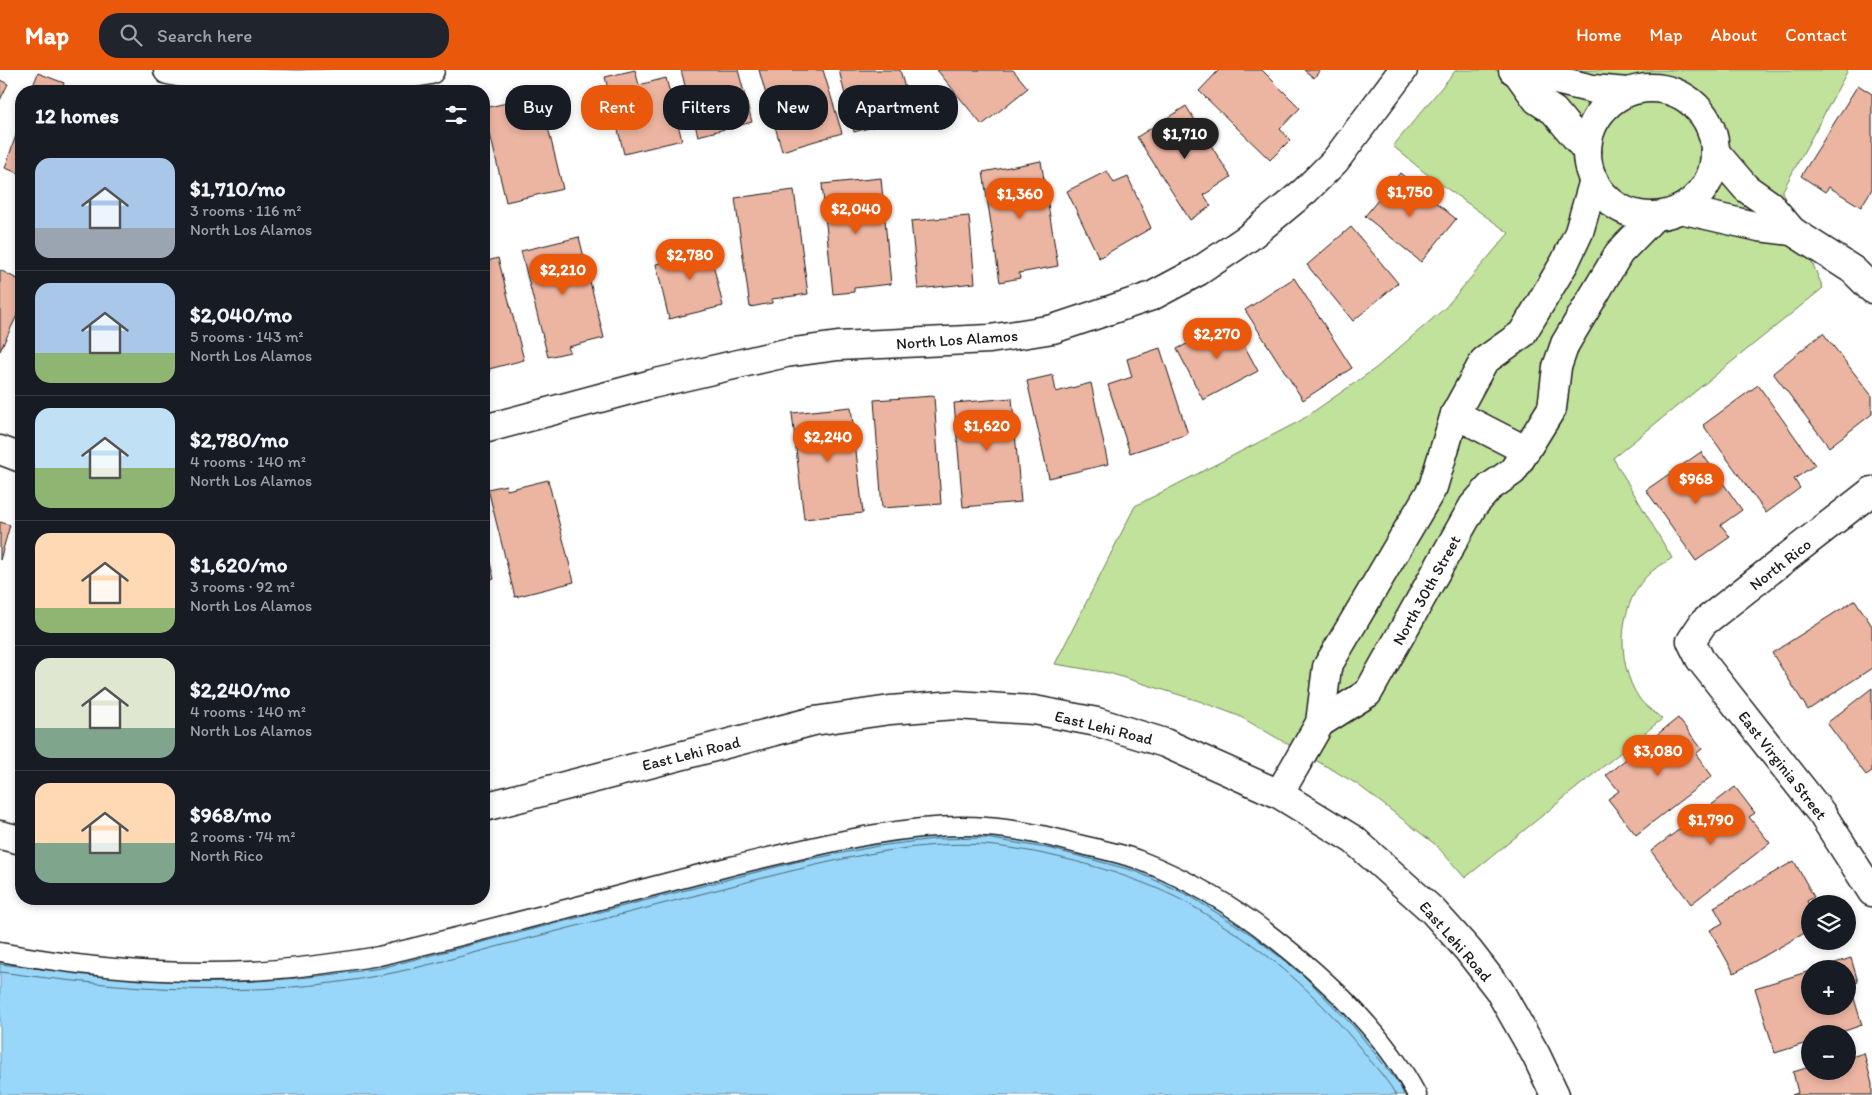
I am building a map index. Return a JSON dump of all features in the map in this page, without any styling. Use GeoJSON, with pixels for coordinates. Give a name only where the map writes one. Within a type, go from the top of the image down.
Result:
{"type":"FeatureCollection","features":[{"type":"Feature","properties":{"kind":"street"},"geometry":{"type":"LineString","coordinates":[[168,70],[202,78],[322,84],[388,79],[430,70]]}},
{"type":"Feature","properties":{"kind":"street","name":"North Los Alamos"},"geometry":{"type":"LineString","coordinates":[[490,427],[652,384],[786,353],[838,346],[990,339],[1053,329],[1152,296],[1199,271],[1248,238],[1305,191],[1335,161],[1403,70]]}},
{"type":"Feature","properties":{"kind":"street"},"geometry":{"type":"LineString","coordinates":[[1515,71],[1549,77],[1593,89],[1627,92],[1648,88],[1668,90],[1687,98],[1702,113],[1712,131],[1715,152],[1713,169],[1706,185],[1695,199],[1668,213]]}},
{"type":"Feature","properties":{"kind":"street"},"geometry":{"type":"LineString","coordinates":[[1515,71],[1536,100],[1554,111],[1587,151]]}},
{"type":"Feature","properties":{"kind":"street"},"geometry":{"type":"LineString","coordinates":[[1627,92],[1611,102],[1598,116],[1590,132],[1587,151],[1589,166],[1594,180],[1604,196],[1620,207],[1637,214],[1668,213],[1792,230]]}},
{"type":"Feature","properties":{"kind":"street"},"geometry":{"type":"LineString","coordinates":[[1715,152],[1746,188],[1770,205],[1792,230],[1852,270],[1872,289]]}},
{"type":"Feature","properties":{"kind":"street","name":"North 30th Street"},"geometry":{"type":"LineString","coordinates":[[1279,794],[1320,723],[1327,668],[1433,487],[1455,414],[1484,362],[1522,334],[1565,262],[1579,232],[1594,180]]}},
{"type":"Feature","properties":{"kind":"street","name":"North 30th Street"},"geometry":{"type":"LineString","coordinates":[[1320,723],[1368,693],[1473,506],[1490,487],[1513,471],[1552,408],[1557,367],[1565,344],[1619,253],[1668,213]]}},
{"type":"Feature","properties":{"kind":"street"},"geometry":{"type":"LineString","coordinates":[[1455,414],[1525,450]]}},
{"type":"Feature","properties":{"kind":"street"},"geometry":{"type":"LineString","coordinates":[[0,450],[15,456]]}},
{"type":"Feature","properties":{"kind":"street","name":"North Rico"},"geometry":{"type":"LineString","coordinates":[[1691,641],[1703,623],[1872,491]]}},
{"type":"Feature","properties":{"kind":"street","name":"East Virginia Street"},"geometry":{"type":"LineString","coordinates":[[1691,641],[1700,659],[1822,814],[1872,892]]}},
{"type":"Feature","properties":{"kind":"street","name":"East Lehi Road"},"geometry":{"type":"LineString","coordinates":[[490,805],[814,721],[890,710],[956,705],[1034,710],[1097,722],[1165,743],[1279,794],[1354,840],[1439,918],[1468,950],[1499,990],[1536,1054],[1555,1095]]}},
{"type":"Feature","properties":{"kind":"street"},"geometry":{"type":"LineString","coordinates":[[0,835],[15,839]]}},
{"type":"Feature","properties":{"kind":"lane"},"geometry":{"type":"LineString","coordinates":[[0,952],[87,964],[175,971],[249,971],[310,967],[379,956],[414,948],[793,851],[876,834],[933,828],[987,826],[1054,838],[1138,860],[1195,886],[1259,926],[1310,966],[1362,1019],[1408,1078],[1417,1095]]}},
{"type":"Feature","properties":{"kind":"green space"},"geometry":{"type":"Polygon","coordinates":[[[1456,70],[1848,70],[1782,192],[1823,288],[1613,458],[1672,558],[1652,571],[1640,584],[1632,598],[1623,632],[1623,650],[1631,683],[1641,701],[1662,719],[1465,878],[1436,845],[1357,784],[1239,716],[1199,701],[1109,673],[1055,664],[1135,506],[1300,421],[1376,368],[1445,308],[1509,233],[1424,172],[1393,146],[1456,70]]]}},
{"type":"Feature","properties":{"kind":"water"},"geometry":{"type":"Polygon","coordinates":[[[987,826],[1138,860],[1310,966],[1417,1095],[0,1095],[0,952],[87,964],[310,967],[793,851],[987,826]]]}},
{"type":"Feature","properties":{"kind":"building"},"geometry":{"type":"Polygon","coordinates":[[[635,70],[639,85],[607,85],[605,77],[635,70]]]}},
{"type":"Feature","properties":{"kind":"building"},"geometry":{"type":"Polygon","coordinates":[[[681,70],[738,70],[742,85],[685,85],[681,70]]]}},
{"type":"Feature","properties":{"kind":"building"},"geometry":{"type":"Polygon","coordinates":[[[759,70],[823,70],[828,85],[763,85],[759,70]]]}},
{"type":"Feature","properties":{"kind":"building"},"geometry":{"type":"Polygon","coordinates":[[[839,70],[900,70],[904,85],[843,85],[839,70]]]}},
{"type":"Feature","properties":{"kind":"building"},"geometry":{"type":"Polygon","coordinates":[[[937,70],[1013,70],[1028,88],[982,125],[958,96],[958,85],[949,85],[937,70]]]}},
{"type":"Feature","properties":{"kind":"building"},"geometry":{"type":"Polygon","coordinates":[[[1219,70],[1262,70],[1300,108],[1280,129],[1290,140],[1270,160],[1199,91],[1219,70]]]}},
{"type":"Feature","properties":{"kind":"building"},"geometry":{"type":"Polygon","coordinates":[[[1304,70],[1320,70],[1314,78],[1304,70]]]}},
{"type":"Feature","properties":{"kind":"building"},"geometry":{"type":"Polygon","coordinates":[[[38,73],[64,83],[63,85],[33,85],[38,73]]]}},
{"type":"Feature","properties":{"kind":"building"},"geometry":{"type":"Polygon","coordinates":[[[666,78],[668,85],[663,85],[663,130],[679,130],[682,140],[624,154],[618,130],[653,130],[653,85],[639,85],[666,78]]]}},
{"type":"Feature","properties":{"kind":"building"},"geometry":{"type":"Polygon","coordinates":[[[0,80],[8,84],[0,100],[0,80]]]}},
{"type":"Feature","properties":{"kind":"building"},"geometry":{"type":"Polygon","coordinates":[[[1858,85],[1872,94],[1872,189],[1861,207],[1829,187],[1825,192],[1801,176],[1858,85]]]}},
{"type":"Feature","properties":{"kind":"building"},"geometry":{"type":"Polygon","coordinates":[[[828,87],[838,120],[838,130],[841,130],[842,133],[782,151],[776,130],[828,130],[828,87]]]}},
{"type":"Feature","properties":{"kind":"building"},"geometry":{"type":"Polygon","coordinates":[[[505,103],[505,130],[549,130],[563,189],[506,202],[490,134],[490,107],[505,103]]]}},
{"type":"Feature","properties":{"kind":"building"},"geometry":{"type":"Polygon","coordinates":[[[1186,106],[1231,177],[1204,195],[1211,206],[1190,220],[1137,137],[1186,106]]]}},
{"type":"Feature","properties":{"kind":"building"},"geometry":{"type":"Polygon","coordinates":[[[749,111],[752,122],[749,123],[749,111]]]}},
{"type":"Feature","properties":{"kind":"building"},"geometry":{"type":"Polygon","coordinates":[[[696,130],[721,130],[698,136],[696,130]]]}},
{"type":"Feature","properties":{"kind":"building"},"geometry":{"type":"Polygon","coordinates":[[[15,138],[15,172],[5,168],[15,138]]]}},
{"type":"Feature","properties":{"kind":"building"},"geometry":{"type":"Polygon","coordinates":[[[1041,161],[1058,266],[1019,273],[1020,278],[1000,282],[983,172],[1041,161]]]}},
{"type":"Feature","properties":{"kind":"building"},"geometry":{"type":"Polygon","coordinates":[[[1107,171],[1114,183],[1128,177],[1151,228],[1099,258],[1067,191],[1107,171]]]}},
{"type":"Feature","properties":{"kind":"building"},"geometry":{"type":"Polygon","coordinates":[[[1400,173],[1456,219],[1421,262],[1365,216],[1400,173]]]}},
{"type":"Feature","properties":{"kind":"building"},"geometry":{"type":"Polygon","coordinates":[[[881,178],[891,284],[854,288],[854,292],[833,294],[822,184],[881,178]]]}},
{"type":"Feature","properties":{"kind":"building"},"geometry":{"type":"Polygon","coordinates":[[[794,190],[808,294],[772,299],[772,303],[750,307],[735,198],[794,190]]]}},
{"type":"Feature","properties":{"kind":"building"},"geometry":{"type":"Polygon","coordinates":[[[969,216],[975,283],[918,289],[911,221],[969,216]]]}},
{"type":"Feature","properties":{"kind":"building"},"geometry":{"type":"Polygon","coordinates":[[[1351,227],[1398,283],[1353,321],[1307,265],[1351,227]]]}},
{"type":"Feature","properties":{"kind":"building"},"geometry":{"type":"Polygon","coordinates":[[[579,237],[604,338],[568,347],[570,352],[548,357],[521,251],[579,237]]]}},
{"type":"Feature","properties":{"kind":"building"},"geometry":{"type":"Polygon","coordinates":[[[707,239],[723,306],[669,319],[656,264],[681,258],[678,245],[707,239]]]}},
{"type":"Feature","properties":{"kind":"building"},"geometry":{"type":"Polygon","coordinates":[[[498,258],[524,360],[490,369],[490,260],[498,258]]]}},
{"type":"Feature","properties":{"kind":"building"},"geometry":{"type":"Polygon","coordinates":[[[0,270],[15,278],[15,320],[0,351],[0,270]]]}},
{"type":"Feature","properties":{"kind":"building"},"geometry":{"type":"Polygon","coordinates":[[[1294,278],[1352,368],[1303,400],[1245,310],[1294,278]]]}},
{"type":"Feature","properties":{"kind":"building"},"geometry":{"type":"Polygon","coordinates":[[[1231,321],[1258,371],[1203,400],[1177,349],[1231,321]]]}},
{"type":"Feature","properties":{"kind":"building"},"geometry":{"type":"Polygon","coordinates":[[[1823,333],[1872,396],[1872,414],[1829,447],[1773,373],[1823,333]]]}},
{"type":"Feature","properties":{"kind":"building"},"geometry":{"type":"Polygon","coordinates":[[[1160,348],[1188,434],[1130,453],[1108,385],[1132,377],[1127,359],[1160,348]]]}},
{"type":"Feature","properties":{"kind":"building"},"geometry":{"type":"Polygon","coordinates":[[[1053,375],[1056,392],[1091,383],[1108,464],[1049,478],[1027,381],[1053,375]]]}},
{"type":"Feature","properties":{"kind":"building"},"geometry":{"type":"Polygon","coordinates":[[[1758,385],[1815,465],[1794,479],[1800,488],[1766,513],[1703,425],[1758,385]]]}},
{"type":"Feature","properties":{"kind":"building"},"geometry":{"type":"Polygon","coordinates":[[[934,396],[941,504],[882,508],[874,400],[934,396]]]}},
{"type":"Feature","properties":{"kind":"building"},"geometry":{"type":"Polygon","coordinates":[[[1012,398],[1021,502],[963,507],[954,403],[1012,398]]]}},
{"type":"Feature","properties":{"kind":"building"},"geometry":{"type":"Polygon","coordinates":[[[851,407],[863,513],[804,519],[792,413],[851,407]]]}},
{"type":"Feature","properties":{"kind":"building"},"geometry":{"type":"Polygon","coordinates":[[[1701,452],[1742,510],[1721,525],[1730,537],[1696,561],[1646,490],[1701,452]]]}},
{"type":"Feature","properties":{"kind":"building"},"geometry":{"type":"Polygon","coordinates":[[[548,480],[574,582],[515,597],[490,497],[490,489],[506,485],[507,490],[548,480]]]}},
{"type":"Feature","properties":{"kind":"building"},"geometry":{"type":"Polygon","coordinates":[[[0,522],[10,525],[0,560],[0,522]]]}},
{"type":"Feature","properties":{"kind":"building"},"geometry":{"type":"Polygon","coordinates":[[[490,563],[494,579],[490,580],[490,563]]]}},
{"type":"Feature","properties":{"kind":"building"},"geometry":{"type":"Polygon","coordinates":[[[1855,600],[1872,626],[1872,668],[1808,710],[1772,653],[1855,600]]]}},
{"type":"Feature","properties":{"kind":"building"},"geometry":{"type":"Polygon","coordinates":[[[1872,688],[1872,771],[1866,775],[1827,723],[1872,688]]]}},
{"type":"Feature","properties":{"kind":"building"},"geometry":{"type":"Polygon","coordinates":[[[1678,718],[1702,749],[1696,754],[1712,776],[1636,835],[1608,799],[1619,791],[1606,775],[1678,718]]]}},
{"type":"Feature","properties":{"kind":"building"},"geometry":{"type":"Polygon","coordinates":[[[1735,787],[1755,813],[1749,817],[1770,843],[1691,904],[1651,851],[1735,787]]]}},
{"type":"Feature","properties":{"kind":"building"},"geometry":{"type":"Polygon","coordinates":[[[1794,861],[1813,895],[1801,895],[1801,935],[1734,973],[1710,930],[1723,923],[1714,907],[1794,861]]]}},
{"type":"Feature","properties":{"kind":"building"},"geometry":{"type":"Polygon","coordinates":[[[1801,974],[1801,1015],[1856,1015],[1856,1005],[1862,1025],[1856,1027],[1856,1025],[1801,1025],[1801,1045],[1775,1053],[1755,988],[1801,974]]]}},
{"type":"Feature","properties":{"kind":"building"},"geometry":{"type":"Polygon","coordinates":[[[1864,1053],[1872,1084],[1872,1095],[1792,1095],[1798,1093],[1793,1072],[1801,1070],[1801,1080],[1856,1080],[1856,1056],[1864,1053]]]}}]}
